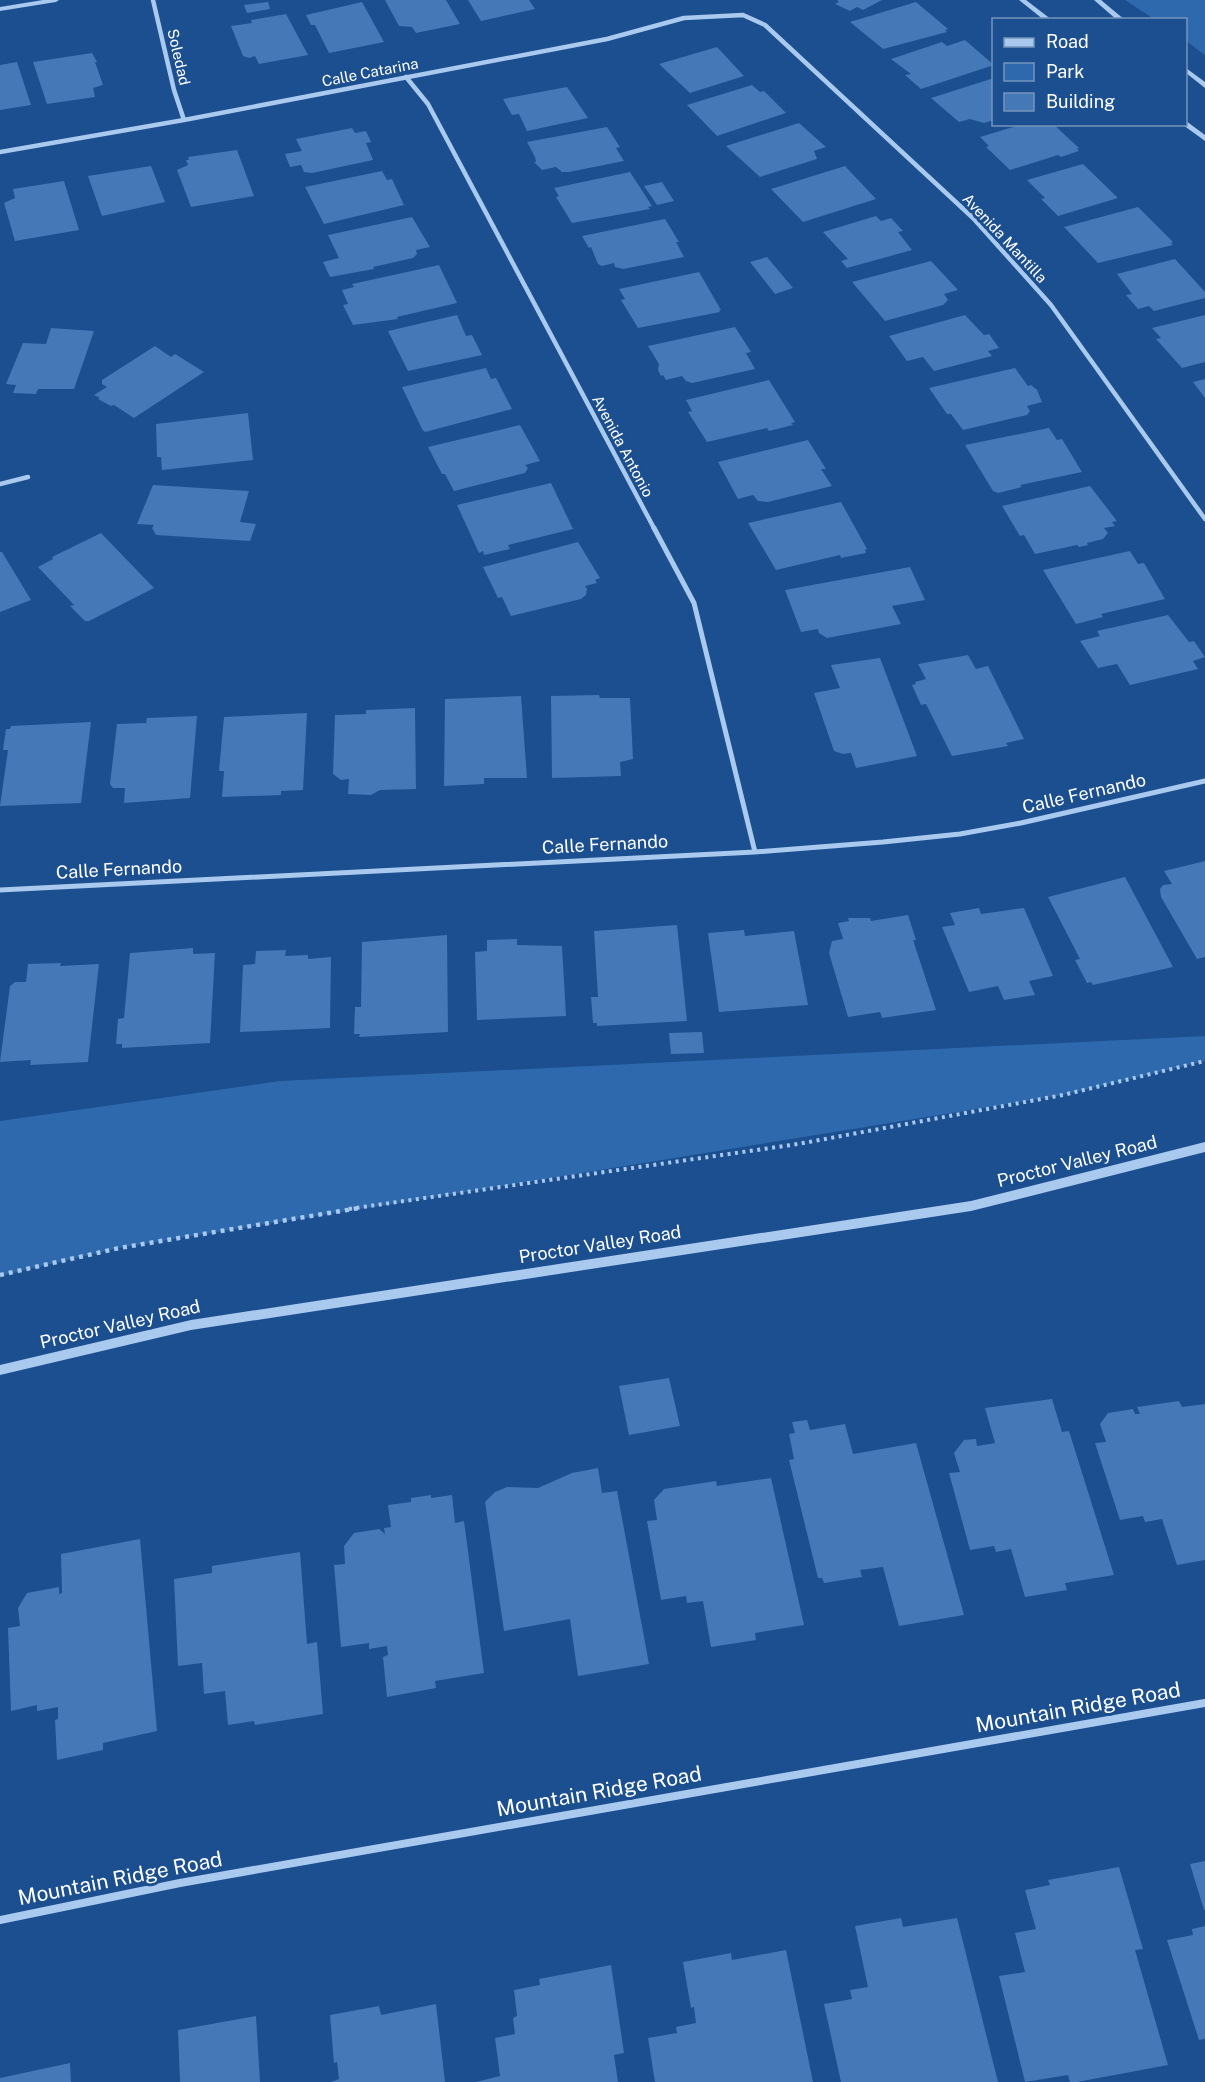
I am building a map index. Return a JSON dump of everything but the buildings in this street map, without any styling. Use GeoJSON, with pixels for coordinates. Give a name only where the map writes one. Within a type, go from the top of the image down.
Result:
{"type":"FeatureCollection","features":[{"type":"Feature","properties":{"kind":"street"},"geometry":{"type":"LineString","coordinates":[[0,9],[56,0]]}},
{"type":"Feature","properties":{"kind":"street","name":"Soledad"},"geometry":{"type":"LineString","coordinates":[[153,0],[174,90],[184,120]]}},
{"type":"Feature","properties":{"kind":"street"},"geometry":{"type":"LineString","coordinates":[[1022,0],[1046,18]]}},
{"type":"Feature","properties":{"kind":"street"},"geometry":{"type":"LineString","coordinates":[[1097,0],[1120,18]]}},
{"type":"Feature","properties":{"kind":"street","name":"Calle Catarina"},"geometry":{"type":"LineString","coordinates":[[0,152],[184,120],[607,39],[684,18],[743,15]]}},
{"type":"Feature","properties":{"kind":"street","name":"Avenida Mantilla"},"geometry":{"type":"LineString","coordinates":[[743,15],[765,25],[972,218],[1051,304],[1205,519]]}},
{"type":"Feature","properties":{"kind":"street"},"geometry":{"type":"LineString","coordinates":[[1187,72],[1205,86]]}},
{"type":"Feature","properties":{"kind":"street","name":"Avenida Antonio"},"geometry":{"type":"LineString","coordinates":[[406,77],[428,104],[694,603],[739,793],[756,852]]}},
{"type":"Feature","properties":{"kind":"street"},"geometry":{"type":"LineString","coordinates":[[1187,125],[1205,139]]}},
{"type":"Feature","properties":{"kind":"street"},"geometry":{"type":"LineString","coordinates":[[0,484],[28,477]]}},
{"type":"Feature","properties":{"kind":"street","name":"Calle Fernando"},"geometry":{"type":"LineString","coordinates":[[0,890],[756,852],[961,834],[1205,781]]}},
{"type":"Feature","properties":{"kind":"street","name":"Proctor Valley Road"},"geometry":{"type":"LineString","coordinates":[[0,1370],[191,1325],[971,1206],[1205,1148]]}},
{"type":"Feature","properties":{"kind":"street","name":"Mountain Ridge Road"},"geometry":{"type":"LineString","coordinates":[[0,1920],[180,1883],[1205,1703]]}},
{"type":"Feature","properties":{"kind":"path"},"geometry":{"type":"LineString","coordinates":[[0,1275],[119,1248],[318,1214],[798,1144],[1063,1095],[1205,1061]]}},
{"type":"Feature","properties":{"kind":"green space"},"geometry":{"type":"Polygon","coordinates":[[[1125,0],[1205,0],[1205,55],[1187,42],[1187,18],[1152,18],[1125,0]]]}},
{"type":"Feature","properties":{"kind":"green space"},"geometry":{"type":"Polygon","coordinates":[[[1205,1036],[1205,1061],[1063,1095],[119,1248],[0,1276],[0,1121],[280,1081],[1205,1036]]]}}]}
